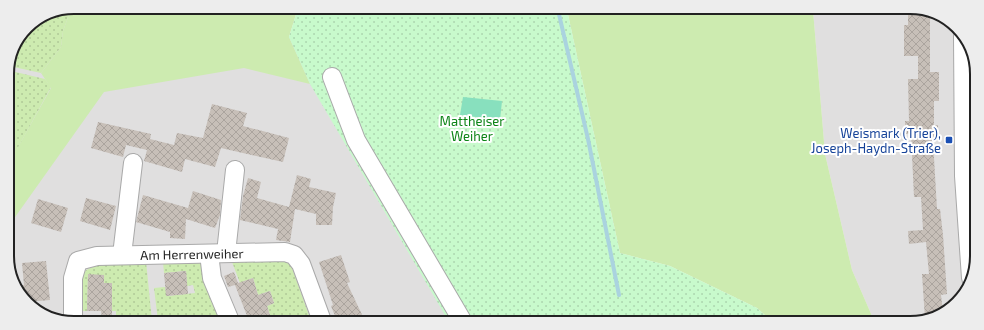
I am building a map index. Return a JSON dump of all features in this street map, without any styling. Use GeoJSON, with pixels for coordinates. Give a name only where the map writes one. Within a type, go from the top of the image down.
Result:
{"type":"FeatureCollection","features":[{"type":"Feature","properties":{"kind":"street"},"geometry":{"type":"LineString","coordinates":[[964,47],[970,176]]}},
{"type":"Feature","properties":{"kind":"street"},"geometry":{"type":"LineString","coordinates":[[332,77],[356,140],[459,316]]}},
{"type":"Feature","properties":{"kind":"street"},"geometry":{"type":"LineString","coordinates":[[122,255],[133,163]]}},
{"type":"Feature","properties":{"kind":"street"},"geometry":{"type":"LineString","coordinates":[[226,253],[235,170]]}},
{"type":"Feature","properties":{"kind":"street","name":"Am Herrenweiher"},"geometry":{"type":"LineString","coordinates":[[73,316],[73,278],[78,261],[95,256],[285,252],[294,255],[301,264],[320,316]]}},
{"type":"Feature","properties":{"kind":"street"},"geometry":{"type":"LineString","coordinates":[[210,262],[212,278],[228,316]]}},
{"type":"Feature","properties":{"kind":"shaded area"},"geometry":{"type":"Polygon","coordinates":[[[275,14],[473,316],[74,316],[59,314],[51,311],[35,301],[20,282],[15,267],[14,256],[14,70],[20,48],[26,38],[41,24],[63,15],[275,14]]]}},
{"type":"Feature","properties":{"kind":"shaded area"},"geometry":{"type":"Polygon","coordinates":[[[813,14],[910,14],[925,16],[940,22],[955,35],[960,41],[967,55],[970,74],[970,256],[968,271],[960,289],[946,304],[929,313],[921,315],[872,316],[852,270],[825,154],[813,14]]]}},
{"type":"Feature","properties":{"kind":"green space"},"geometry":{"type":"Polygon","coordinates":[[[69,14],[74,14],[296,14],[289,37],[310,84],[244,68],[104,92],[14,219],[14,154],[51,88],[41,73],[61,47],[63,31],[69,14]]]}},
{"type":"Feature","properties":{"kind":"green space"},"geometry":{"type":"Polygon","coordinates":[[[69,14],[63,31],[61,47],[41,73],[15,67],[20,48],[26,38],[41,24],[51,19],[69,14]]]}},
{"type":"Feature","properties":{"kind":"green space","name":"Mattheiser Weiher"},"geometry":{"type":"Polygon","coordinates":[[[296,14],[568,14],[620,253],[670,266],[757,308],[766,316],[445,316],[310,84],[289,37],[296,14]]]}},
{"type":"Feature","properties":{"kind":"green space"},"geometry":{"type":"Polygon","coordinates":[[[568,14],[813,14],[825,154],[852,270],[872,316],[766,316],[757,308],[670,266],[620,253],[568,14]]]}},
{"type":"Feature","properties":{"kind":"green space"},"geometry":{"type":"Polygon","coordinates":[[[14,72],[45,79],[51,87],[15,153],[14,72]]]}},
{"type":"Feature","properties":{"kind":"green space"},"geometry":{"type":"Polygon","coordinates":[[[463,97],[502,101],[500,120],[460,115],[463,97]]]}},
{"type":"Feature","properties":{"kind":"green space"},"geometry":{"type":"Polygon","coordinates":[[[206,260],[224,316],[157,316],[154,288],[165,287],[167,296],[195,293],[193,285],[187,286],[186,271],[164,273],[163,262],[206,260]]]}},
{"type":"Feature","properties":{"kind":"green space"},"geometry":{"type":"Polygon","coordinates":[[[146,261],[152,316],[116,316],[116,311],[112,311],[112,283],[104,283],[104,275],[88,275],[87,311],[81,311],[80,279],[83,273],[98,265],[119,262],[146,261]]]}},
{"type":"Feature","properties":{"kind":"green space"},"geometry":{"type":"Polygon","coordinates":[[[287,261],[291,265],[309,316],[270,316],[267,306],[274,303],[270,291],[258,295],[253,278],[240,283],[232,262],[287,261]]]}},
{"type":"Feature","properties":{"kind":"building"},"geometry":{"type":"Polygon","coordinates":[[[908,14],[930,18],[930,72],[939,72],[939,101],[934,101],[934,125],[938,125],[938,141],[933,141],[937,209],[940,209],[947,294],[941,295],[942,306],[925,314],[922,274],[929,274],[926,242],[909,244],[908,231],[923,230],[921,197],[914,197],[911,134],[905,134],[905,121],[909,121],[908,79],[918,79],[918,56],[904,56],[904,25],[908,25],[908,14]]]}},
{"type":"Feature","properties":{"kind":"building"},"geometry":{"type":"Polygon","coordinates":[[[212,104],[247,113],[243,126],[289,138],[283,162],[221,148],[215,167],[185,159],[182,172],[144,161],[147,150],[126,145],[123,157],[91,148],[98,122],[151,134],[150,139],[174,145],[177,133],[203,138],[212,104]]]}},
{"type":"Feature","properties":{"kind":"building"},"geometry":{"type":"Polygon","coordinates":[[[297,175],[311,179],[309,187],[336,193],[333,207],[332,225],[316,225],[316,214],[295,209],[290,242],[276,240],[278,229],[240,220],[243,196],[248,178],[261,182],[257,198],[289,207],[297,175]]]}},
{"type":"Feature","properties":{"kind":"building"},"geometry":{"type":"Polygon","coordinates":[[[193,191],[221,200],[220,215],[215,228],[186,219],[185,239],[170,238],[170,232],[136,222],[143,195],[188,208],[193,191]]]}},
{"type":"Feature","properties":{"kind":"building"},"geometry":{"type":"Polygon","coordinates":[[[86,198],[116,206],[110,230],[80,221],[86,198]]]}},
{"type":"Feature","properties":{"kind":"building"},"geometry":{"type":"Polygon","coordinates":[[[38,199],[68,208],[61,232],[31,223],[38,199]]]}},
{"type":"Feature","properties":{"kind":"building"},"geometry":{"type":"Polygon","coordinates":[[[341,255],[350,282],[347,283],[363,316],[335,316],[331,306],[333,305],[319,262],[341,255]]]}},
{"type":"Feature","properties":{"kind":"building"},"geometry":{"type":"Polygon","coordinates":[[[46,261],[50,300],[35,301],[24,289],[22,285],[24,285],[22,263],[46,261]]]}},
{"type":"Feature","properties":{"kind":"building"},"geometry":{"type":"Polygon","coordinates":[[[186,271],[188,294],[166,296],[164,273],[186,271]]]}},
{"type":"Feature","properties":{"kind":"building"},"geometry":{"type":"Polygon","coordinates":[[[234,272],[238,283],[253,278],[258,295],[270,291],[274,303],[267,306],[270,316],[247,316],[235,285],[228,287],[224,276],[234,272]]]}},
{"type":"Feature","properties":{"kind":"building"},"geometry":{"type":"Polygon","coordinates":[[[88,274],[104,275],[104,283],[112,283],[112,316],[102,316],[101,311],[87,311],[88,274]]]}},
{"type":"Feature","properties":{"kind":"waterway"},"geometry":{"type":"LineString","coordinates":[[559,14],[588,139],[619,295]]}},
{"type":"Feature","properties":{"kind":"place","name":"Weismark (Trier), Joseph-Haydn-Straße"},"geometry":{"type":"Point","coordinates":[949,140]}}]}
